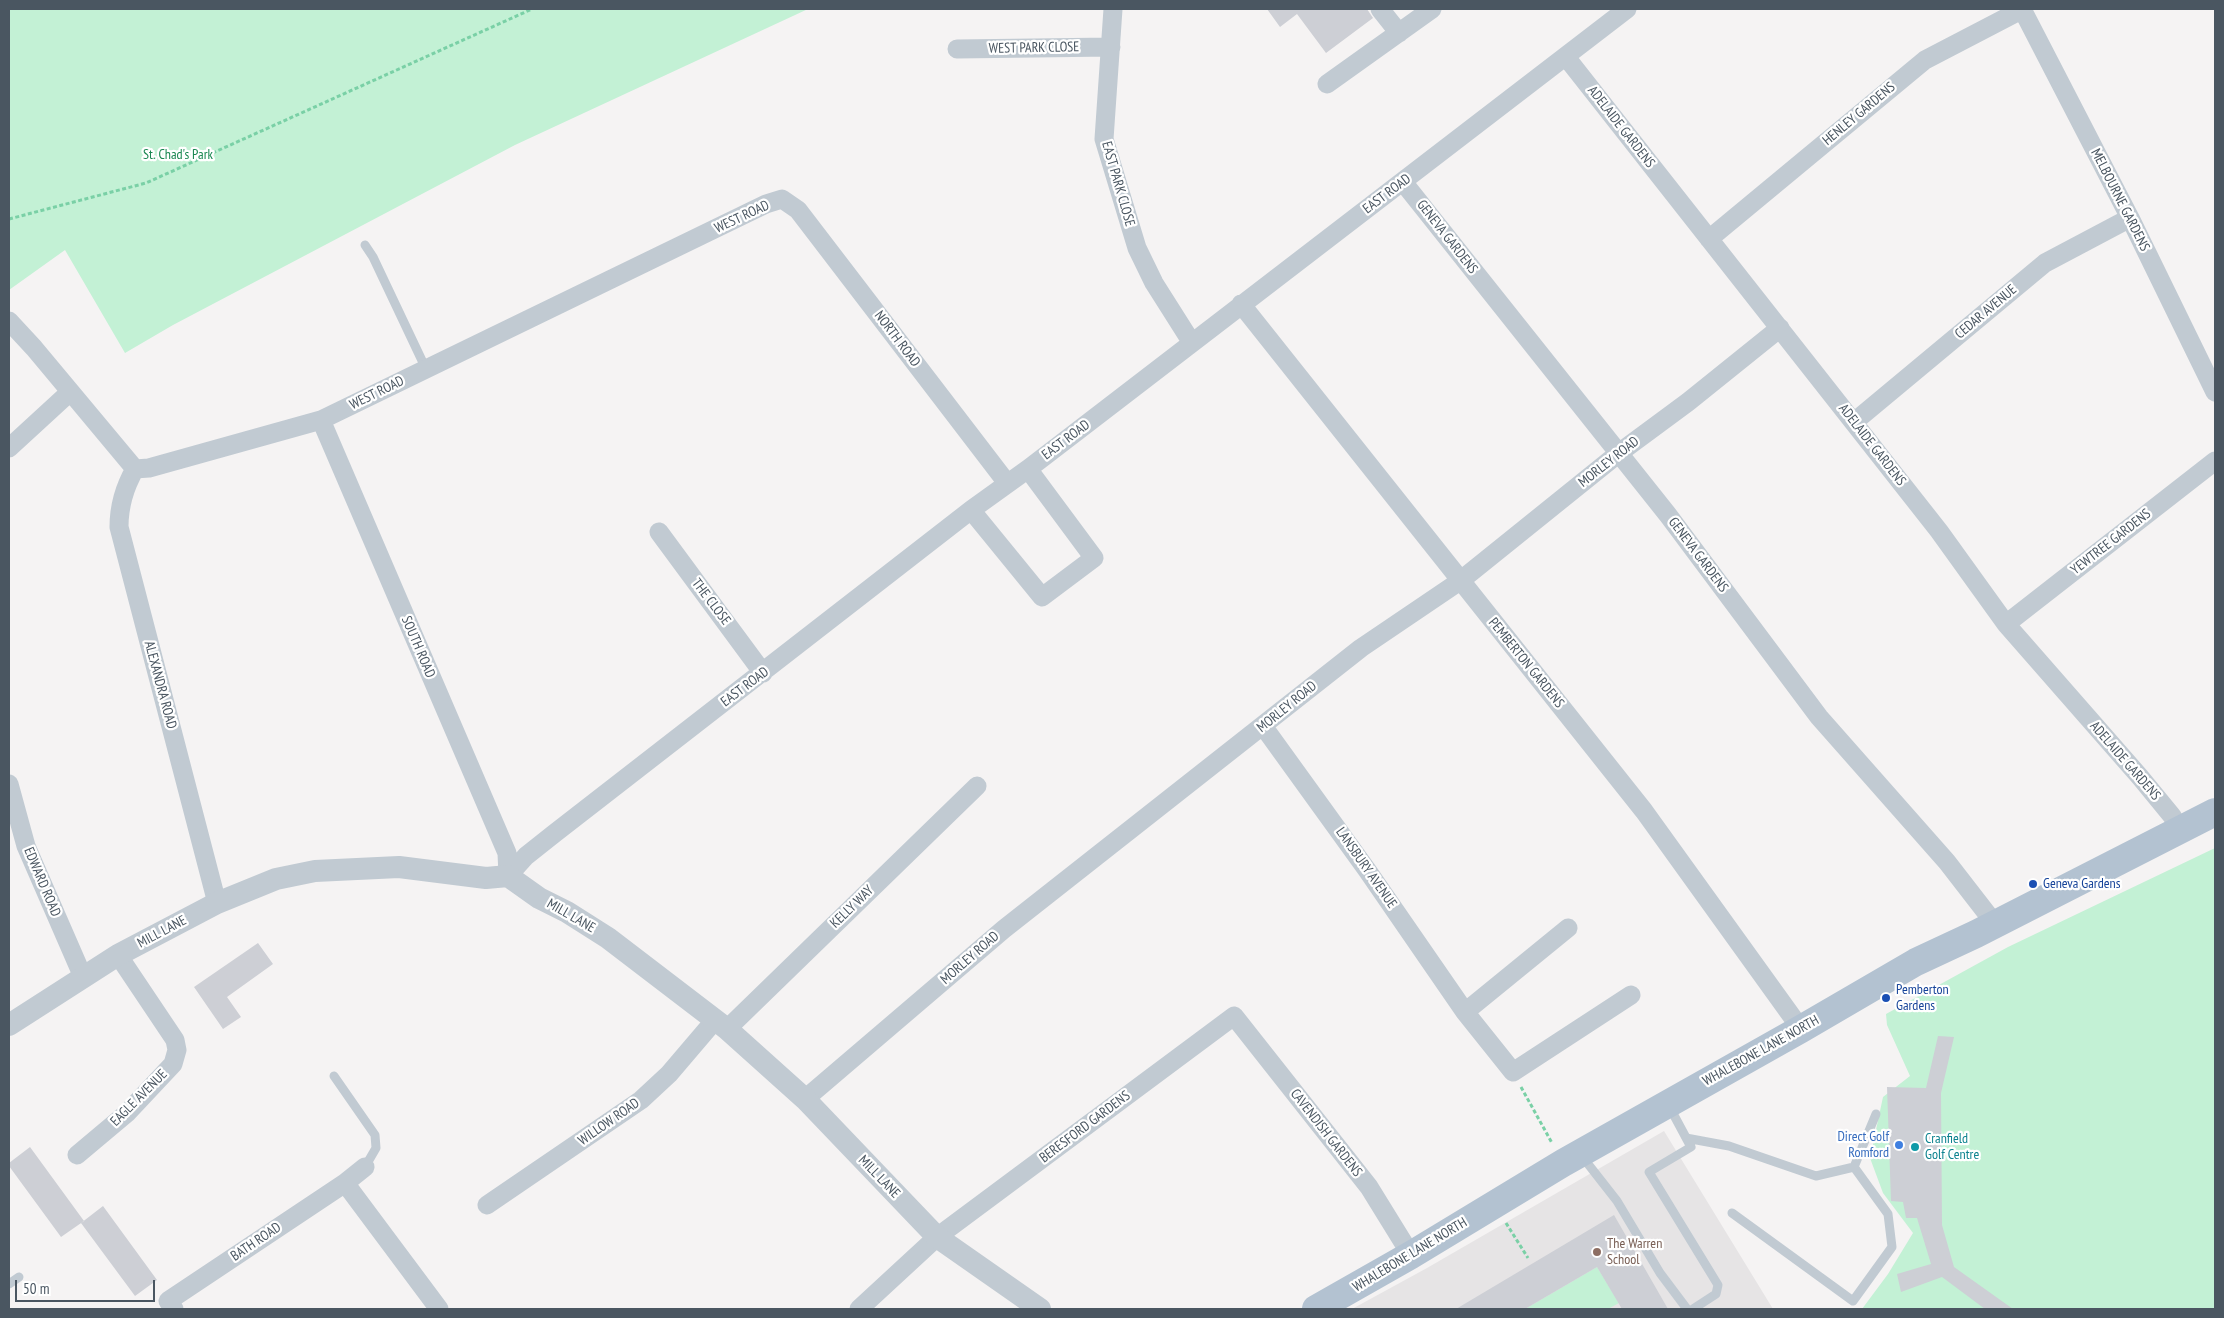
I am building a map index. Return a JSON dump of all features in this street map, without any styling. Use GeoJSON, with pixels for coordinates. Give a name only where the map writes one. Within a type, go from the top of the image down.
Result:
{"type":"FeatureCollection","features":[{"type":"Feature","properties":{"kind":"main road","name":"WHALEBONE LANE NORTH"},"geometry":{"type":"LineString","coordinates":[[1316,1309],[1411,1256],[1494,1204],[1579,1163],[1667,1104],[1916,962],[2215,812]]}},
{"type":"Feature","properties":{"kind":"street","name":"EAST PARK CLOSE"},"geometry":{"type":"LineString","coordinates":[[1113,9],[1104,139],[1137,248],[1154,283],[1192,344]]}},
{"type":"Feature","properties":{"kind":"street"},"geometry":{"type":"LineString","coordinates":[[1380,9],[1399,33]]}},
{"type":"Feature","properties":{"kind":"street"},"geometry":{"type":"LineString","coordinates":[[1327,84],[1432,9]]}},
{"type":"Feature","properties":{"kind":"street","name":"MELBOURNE GARDENS"},"geometry":{"type":"LineString","coordinates":[[2022,9],[2130,218],[2215,392]]}},
{"type":"Feature","properties":{"kind":"street","name":"HENLEY GARDENS"},"geometry":{"type":"LineString","coordinates":[[1709,239],[1926,60],[2022,9]]}},
{"type":"Feature","properties":{"kind":"street","name":"EAST ROAD"},"geometry":{"type":"LineString","coordinates":[[508,876],[526,856],[554,833],[763,673],[970,510],[1028,469],[1566,57],[1616,12]]}},
{"type":"Feature","properties":{"kind":"street","name":"WEST PARK CLOSE"},"geometry":{"type":"LineString","coordinates":[[957,49],[1110,47]]}},
{"type":"Feature","properties":{"kind":"street","name":"ADELAIDE GARDENS"},"geometry":{"type":"LineString","coordinates":[[1566,57],[1939,530],[2006,624],[2140,777],[2172,816],[2180,830]]}},
{"type":"Feature","properties":{"kind":"street","name":"GENEVA GARDENS"},"geometry":{"type":"LineString","coordinates":[[1403,182],[1668,515],[1819,716],[1947,862],[1995,924]]}},
{"type":"Feature","properties":{"kind":"street","name":"WEST ROAD"},"geometry":{"type":"LineString","coordinates":[[135,469],[150,468],[321,420],[766,204],[782,199]]}},
{"type":"Feature","properties":{"kind":"street","name":"NORTH ROAD"},"geometry":{"type":"LineString","coordinates":[[782,199],[798,210],[1007,483]]}},
{"type":"Feature","properties":{"kind":"street","name":"CEDAR AVENUE"},"geometry":{"type":"LineString","coordinates":[[1854,422],[2045,263],[2130,218]]}},
{"type":"Feature","properties":{"kind":"street","name":"PEMBERTON GARDENS"},"geometry":{"type":"LineString","coordinates":[[1241,304],[1644,811],[1801,1029]]}},
{"type":"Feature","properties":{"kind":"street"},"geometry":{"type":"LineString","coordinates":[[9,321],[135,469]]}},
{"type":"Feature","properties":{"kind":"street","name":"MORLEY ROAD"},"geometry":{"type":"LineString","coordinates":[[805,1099],[1004,929],[1361,648],[1460,581],[1618,453],[1688,402],[1780,328]]}},
{"type":"Feature","properties":{"kind":"street"},"geometry":{"type":"LineString","coordinates":[[9,448],[70,392]]}},
{"type":"Feature","properties":{"kind":"street","name":"SOUTH ROAD"},"geometry":{"type":"LineString","coordinates":[[321,420],[507,853],[508,876]]}},
{"type":"Feature","properties":{"kind":"street","name":"YEWTREE GARDENS"},"geometry":{"type":"LineString","coordinates":[[2006,624],[2215,462]]}},
{"type":"Feature","properties":{"kind":"street","name":"ALEXANDRA ROAD"},"geometry":{"type":"LineString","coordinates":[[135,469],[126,484],[119,506],[119,527],[217,903]]}},
{"type":"Feature","properties":{"kind":"street"},"geometry":{"type":"LineString","coordinates":[[970,510],[1042,597],[1094,558],[1028,469]]}},
{"type":"Feature","properties":{"kind":"street","name":"THE CLOSE"},"geometry":{"type":"LineString","coordinates":[[658,532],[763,673]]}},
{"type":"Feature","properties":{"kind":"street","name":"LANSBURY AVENUE"},"geometry":{"type":"LineString","coordinates":[[1263,726],[1367,870],[1465,1012],[1513,1072]]}},
{"type":"Feature","properties":{"kind":"street","name":"EDWARD ROAD"},"geometry":{"type":"LineString","coordinates":[[9,784],[26,846],[83,977]]}},
{"type":"Feature","properties":{"kind":"street","name":"KELLY WAY"},"geometry":{"type":"LineString","coordinates":[[721,1024],[977,786]]}},
{"type":"Feature","properties":{"kind":"street","name":"MILL LANE"},"geometry":{"type":"LineString","coordinates":[[9,1025],[118,955],[217,903],[276,879],[315,871],[399,867],[480,878],[508,876],[539,898],[567,912],[608,938],[721,1024],[805,1099],[937,1237],[1040,1309]]}},
{"type":"Feature","properties":{"kind":"street"},"geometry":{"type":"LineString","coordinates":[[1465,1012],[1568,928]]}},
{"type":"Feature","properties":{"kind":"street","name":"EAGLE AVENUE"},"geometry":{"type":"LineString","coordinates":[[77,1155],[127,1113],[173,1064],[177,1050],[176,1040],[118,955]]}},
{"type":"Feature","properties":{"kind":"street"},"geometry":{"type":"LineString","coordinates":[[1513,1072],[1631,995]]}},
{"type":"Feature","properties":{"kind":"street","name":"BERESFORD GARDENS"},"geometry":{"type":"LineString","coordinates":[[859,1309],[937,1237],[1234,1016]]}},
{"type":"Feature","properties":{"kind":"street","name":"CAVENDISH GARDENS"},"geometry":{"type":"LineString","coordinates":[[1234,1016],[1369,1187],[1411,1256]]}},
{"type":"Feature","properties":{"kind":"street","name":"WILLOW ROAD"},"geometry":{"type":"LineString","coordinates":[[487,1205],[641,1100],[721,1024]]}},
{"type":"Feature","properties":{"kind":"street","name":"BATH ROAD"},"geometry":{"type":"LineString","coordinates":[[171,1305],[345,1184],[365,1167]]}},
{"type":"Feature","properties":{"kind":"street"},"geometry":{"type":"LineString","coordinates":[[345,1184],[439,1309]]}},
{"type":"Feature","properties":{"kind":"lane"},"geometry":{"type":"LineString","coordinates":[[365,245],[373,257],[426,369]]}},
{"type":"Feature","properties":{"kind":"lane"},"geometry":{"type":"LineString","coordinates":[[334,1076],[374,1135],[376,1148],[365,1167]]}},
{"type":"Feature","properties":{"kind":"lane"},"geometry":{"type":"LineString","coordinates":[[1667,1104],[1691,1147],[1649,1172],[1718,1285],[1716,1294],[1693,1309]]}},
{"type":"Feature","properties":{"kind":"lane"},"geometry":{"type":"LineString","coordinates":[[1854,1167],[1876,1114]]}},
{"type":"Feature","properties":{"kind":"lane"},"geometry":{"type":"LineString","coordinates":[[1686,1138],[1729,1146],[1816,1176],[1854,1167]]}},
{"type":"Feature","properties":{"kind":"lane"},"geometry":{"type":"LineString","coordinates":[[1579,1163],[1617,1201],[1660,1273],[1687,1309]]}},
{"type":"Feature","properties":{"kind":"lane"},"geometry":{"type":"LineString","coordinates":[[1732,1213],[1853,1301],[1892,1247],[1888,1214],[1854,1167]]}},
{"type":"Feature","properties":{"kind":"lane"},"geometry":{"type":"LineString","coordinates":[[9,1284],[19,1277]]}},
{"type":"Feature","properties":{"kind":"path"},"geometry":{"type":"LineString","coordinates":[[9,219],[146,183],[532,9]]}},
{"type":"Feature","properties":{"kind":"path"},"geometry":{"type":"LineString","coordinates":[[1513,1072],[1579,1163]]}},
{"type":"Feature","properties":{"kind":"path"},"geometry":{"type":"LineString","coordinates":[[1494,1204],[1528,1258]]}},
{"type":"Feature","properties":{"kind":"shaded area"},"geometry":{"type":"Polygon","coordinates":[[[1664,1131],[1773,1309],[1352,1309],[1427,1268],[1664,1131]]]}},
{"type":"Feature","properties":{"kind":"green space","name":"St. Chad's Park"},"geometry":{"type":"Polygon","coordinates":[[[9,9],[808,9],[515,145],[173,325],[125,353],[65,250],[9,290],[9,9]]]}},
{"type":"Feature","properties":{"kind":"green space"},"geometry":{"type":"Polygon","coordinates":[[[2215,848],[2215,1309],[1862,1309],[1888,1274],[1913,1233],[1883,1193],[1870,1158],[1883,1097],[1910,1076],[1887,1025],[1886,1014],[2008,947],[2215,848]]]}},
{"type":"Feature","properties":{"kind":"green space"},"geometry":{"type":"Polygon","coordinates":[[[1597,1267],[1619,1303],[1608,1309],[1525,1309],[1597,1267]]]}},
{"type":"Feature","properties":{"kind":"building"},"geometry":{"type":"Polygon","coordinates":[[[1267,9],[1367,9],[1373,18],[1326,53],[1297,14],[1280,27],[1267,9]]]}},
{"type":"Feature","properties":{"kind":"building"},"geometry":{"type":"Polygon","coordinates":[[[258,943],[273,964],[227,997],[241,1017],[223,1029],[194,987],[258,943]]]}},
{"type":"Feature","properties":{"kind":"building","name":"Cranfield Golf Centre"},"geometry":{"type":"Polygon","coordinates":[[[1938,1036],[1954,1037],[1941,1093],[1942,1225],[1954,1267],[2013,1309],[1985,1309],[1942,1277],[1901,1292],[1897,1274],[1931,1264],[1917,1218],[1906,1218],[1903,1202],[1891,1201],[1887,1087],[1926,1088],[1938,1036]]]}},
{"type":"Feature","properties":{"kind":"building"},"geometry":{"type":"Polygon","coordinates":[[[30,1147],[84,1221],[61,1237],[9,1166],[9,1163],[30,1147]]]}},
{"type":"Feature","properties":{"kind":"building"},"geometry":{"type":"Polygon","coordinates":[[[103,1206],[157,1280],[135,1296],[81,1223],[103,1206]]]}},
{"type":"Feature","properties":{"kind":"building"},"geometry":{"type":"Polygon","coordinates":[[[1614,1215],[1668,1309],[1622,1309],[1597,1267],[1525,1309],[1456,1309],[1614,1215]]]}},
{"type":"Feature","properties":{"kind":"place","name":"Geneva Gardens"},"geometry":{"type":"Point","coordinates":[2033,884]}},
{"type":"Feature","properties":{"kind":"place","name":"Pemberton Gardens"},"geometry":{"type":"Point","coordinates":[1886,998]}},
{"type":"Feature","properties":{"kind":"place","name":"Direct Golf Romford"},"geometry":{"type":"Point","coordinates":[1899,1145]}},
{"type":"Feature","properties":{"kind":"place","name":"Cranfield Golf Centre"},"geometry":{"type":"Point","coordinates":[1915,1147]}},
{"type":"Feature","properties":{"kind":"place","name":"The Warren School"},"geometry":{"type":"Point","coordinates":[1597,1252]}}]}
